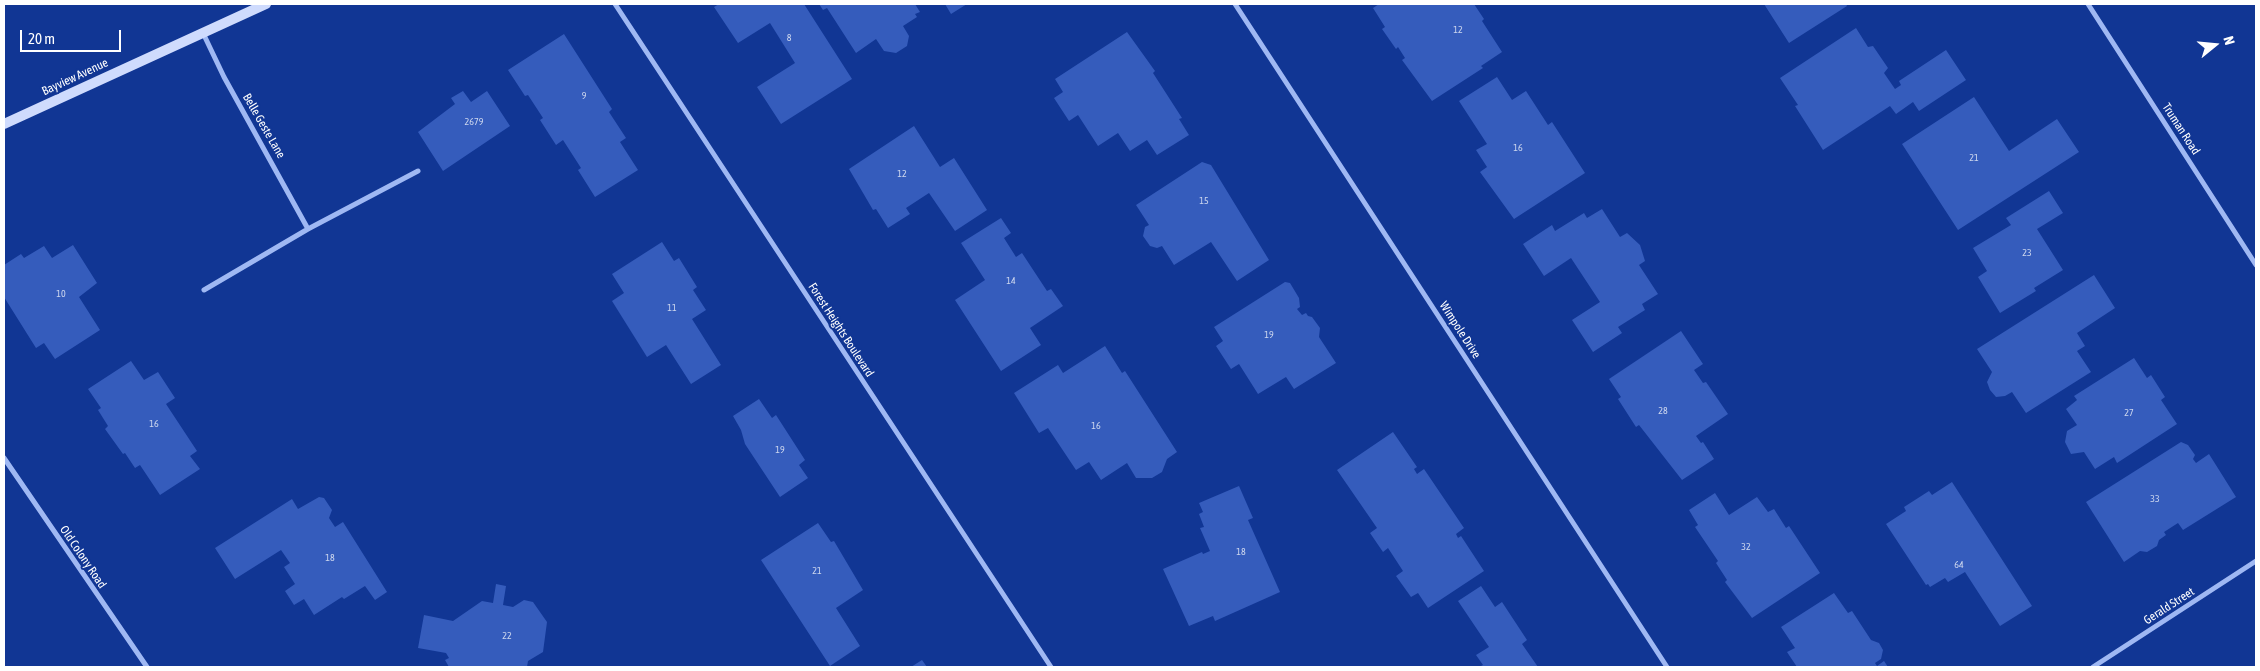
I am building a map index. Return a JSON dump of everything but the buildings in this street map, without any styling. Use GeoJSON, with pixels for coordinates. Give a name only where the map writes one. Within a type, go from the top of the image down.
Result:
{"type":"FeatureCollection","features":[{"type":"Feature","properties":{"kind":"main road","name":"Bayview Avenue"},"geometry":{"type":"LineString","coordinates":[[4,124],[266,4]]}},
{"type":"Feature","properties":{"kind":"street","name":"Forest Heights Boulevard"},"geometry":{"type":"LineString","coordinates":[[615,4],[1051,667]]}},
{"type":"Feature","properties":{"kind":"street","name":"Wimpole Drive"},"geometry":{"type":"LineString","coordinates":[[1235,4],[1667,667]]}},
{"type":"Feature","properties":{"kind":"street","name":"Truman Road"},"geometry":{"type":"LineString","coordinates":[[2088,4],[2256,265]]}},
{"type":"Feature","properties":{"kind":"street","name":"Belle Geste Lane"},"geometry":{"type":"LineString","coordinates":[[203,33],[224,77],[308,229]]}},
{"type":"Feature","properties":{"kind":"street"},"geometry":{"type":"LineString","coordinates":[[204,290],[308,229],[418,170]]}},
{"type":"Feature","properties":{"kind":"street","name":"Old Colony Road"},"geometry":{"type":"LineString","coordinates":[[4,458],[147,667]]}},
{"type":"Feature","properties":{"kind":"street","name":"Gerald Street"},"geometry":{"type":"LineString","coordinates":[[2092,667],[2256,561]]}}]}
